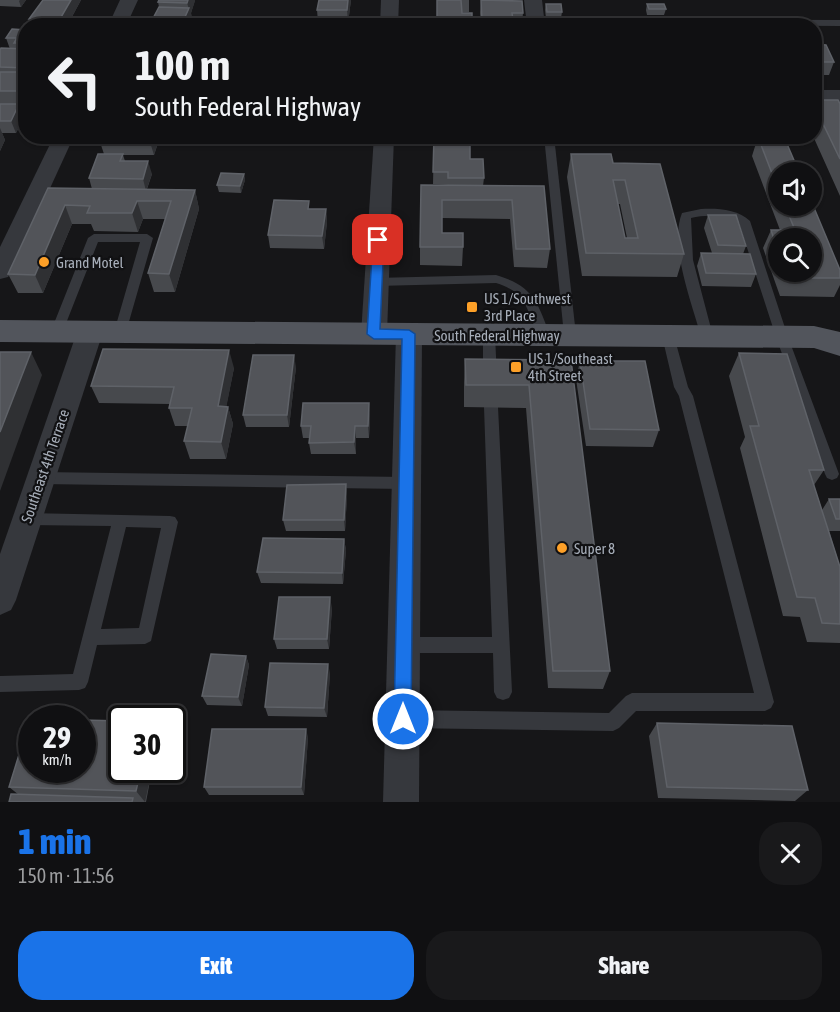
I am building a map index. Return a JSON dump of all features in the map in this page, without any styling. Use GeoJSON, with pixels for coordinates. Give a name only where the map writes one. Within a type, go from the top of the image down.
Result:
{"type":"FeatureCollection","features":[{"type":"Feature","properties":{"kind":"main road","name":"South Federal Highway"},"geometry":{"type":"LineString","coordinates":[[0,331],[831,337]]}},
{"type":"Feature","properties":{"kind":"street"},"geometry":{"type":"LineString","coordinates":[[121,18],[129,0]]}},
{"type":"Feature","properties":{"kind":"street"},"geometry":{"type":"LineString","coordinates":[[389,18],[390,0]]}},
{"type":"Feature","properties":{"kind":"street"},"geometry":{"type":"LineString","coordinates":[[533,0],[535,18]]}},
{"type":"Feature","properties":{"kind":"street"},"geometry":{"type":"LineString","coordinates":[[822,96],[840,96]]}},
{"type":"Feature","properties":{"kind":"street"},"geometry":{"type":"LineString","coordinates":[[0,271],[60,144]]}},
{"type":"Feature","properties":{"kind":"street"},"geometry":{"type":"LineString","coordinates":[[374,334],[384,144]]}},
{"type":"Feature","properties":{"kind":"street","name":"Southeast 4th Terrace"},"geometry":{"type":"LineString","coordinates":[[2,587],[41,478],[105,332]]}},
{"type":"Feature","properties":{"kind":"street"},"geometry":{"type":"LineString","coordinates":[[401,802],[409,334]]}},
{"type":"Feature","properties":{"kind":"lane"},"geometry":{"type":"LineString","coordinates":[[822,23],[840,23]]}},
{"type":"Feature","properties":{"kind":"lane"},"geometry":{"type":"LineString","coordinates":[[549,144],[557,335]]}},
{"type":"Feature","properties":{"kind":"lane"},"geometry":{"type":"LineString","coordinates":[[707,336],[691,276],[684,227],[686,216],[709,212],[733,215],[744,221],[782,337],[832,474]]}},
{"type":"Feature","properties":{"kind":"lane"},"geometry":{"type":"LineString","coordinates":[[57,332],[94,238],[147,238],[105,332]]}},
{"type":"Feature","properties":{"kind":"lane"},"geometry":{"type":"LineString","coordinates":[[376,282],[496,279],[512,283],[527,294],[557,335]]}},
{"type":"Feature","properties":{"kind":"lane"},"geometry":{"type":"LineString","coordinates":[[489,335],[490,381]]}},
{"type":"Feature","properties":{"kind":"lane"},"geometry":{"type":"LineString","coordinates":[[403,719],[613,722],[632,702],[765,702],[686,396],[681,387],[668,336]]}},
{"type":"Feature","properties":{"kind":"lane"},"geometry":{"type":"LineString","coordinates":[[491,407],[503,692]]}},
{"type":"Feature","properties":{"kind":"lane"},"geometry":{"type":"LineString","coordinates":[[41,478],[406,483]]}},
{"type":"Feature","properties":{"kind":"lane"},"geometry":{"type":"LineString","coordinates":[[27,519],[170,522],[145,636],[91,637]]}},
{"type":"Feature","properties":{"kind":"lane"},"geometry":{"type":"LineString","coordinates":[[0,684],[79,682],[120,520]]}},
{"type":"Feature","properties":{"kind":"lane"},"geometry":{"type":"LineString","coordinates":[[403,645],[501,645]]}},
{"type":"Feature","properties":{"kind":"building"},"geometry":{"type":"Polygon","coordinates":[[[43,0],[71,0],[61,18],[30,18],[43,0]]]}},
{"type":"Feature","properties":{"kind":"building"},"geometry":{"type":"Polygon","coordinates":[[[159,0],[188,0],[187,3],[158,2],[159,0]]]}},
{"type":"Feature","properties":{"kind":"building"},"geometry":{"type":"Polygon","coordinates":[[[319,0],[348,0],[347,10],[317,10],[319,0]]]}},
{"type":"Feature","properties":{"kind":"building"},"geometry":{"type":"Polygon","coordinates":[[[437,0],[461,0],[462,13],[472,13],[472,18],[437,18],[437,0]]]}},
{"type":"Feature","properties":{"kind":"building"},"geometry":{"type":"Polygon","coordinates":[[[481,0],[522,1],[523,13],[512,13],[513,18],[482,18],[481,0]]]}},
{"type":"Feature","properties":{"kind":"building"},"geometry":{"type":"Polygon","coordinates":[[[546,4],[561,4],[562,12],[547,12],[546,4]]]}},
{"type":"Feature","properties":{"kind":"building"},"geometry":{"type":"Polygon","coordinates":[[[647,4],[664,4],[666,9],[649,9],[647,4]]]}},
{"type":"Feature","properties":{"kind":"building"},"geometry":{"type":"Polygon","coordinates":[[[159,7],[189,8],[185,18],[153,18],[159,7]]]}},
{"type":"Feature","properties":{"kind":"building"},"geometry":{"type":"Polygon","coordinates":[[[12,29],[18,29],[18,43],[14,43],[17,38],[6,38],[12,29]]]}},
{"type":"Feature","properties":{"kind":"building"},"geometry":{"type":"Polygon","coordinates":[[[822,45],[826,45],[834,62],[822,62],[822,45]]]}},
{"type":"Feature","properties":{"kind":"building"},"geometry":{"type":"Polygon","coordinates":[[[1,48],[18,49],[18,68],[0,67],[1,48]]]}},
{"type":"Feature","properties":{"kind":"building"},"geometry":{"type":"Polygon","coordinates":[[[0,72],[18,72],[18,91],[0,91],[0,72]]]}},
{"type":"Feature","properties":{"kind":"building"},"geometry":{"type":"Polygon","coordinates":[[[822,100],[838,100],[840,104],[840,159],[822,122],[822,100]]]}},
{"type":"Feature","properties":{"kind":"building"},"geometry":{"type":"Polygon","coordinates":[[[0,104],[18,104],[11,121],[0,121],[0,104]]]}},
{"type":"Feature","properties":{"kind":"building"},"geometry":{"type":"Polygon","coordinates":[[[434,144],[470,144],[470,159],[483,159],[484,178],[448,178],[448,172],[433,172],[434,144]]]}},
{"type":"Feature","properties":{"kind":"building"},"geometry":{"type":"Polygon","coordinates":[[[761,144],[787,144],[795,162],[768,163],[761,144]]]}},
{"type":"Feature","properties":{"kind":"building"},"geometry":{"type":"Polygon","coordinates":[[[98,154],[123,154],[120,161],[148,161],[143,179],[89,178],[98,154]]]}},
{"type":"Feature","properties":{"kind":"building"},"geometry":{"type":"Polygon","coordinates":[[[571,154],[611,154],[613,163],[660,164],[684,254],[586,253],[571,154]],[[613,180],[625,238],[638,238],[625,180],[613,180]]]}},
{"type":"Feature","properties":{"kind":"building"},"geometry":{"type":"Polygon","coordinates":[[[221,173],[244,174],[240,186],[217,185],[221,173]]]}},
{"type":"Feature","properties":{"kind":"building"},"geometry":{"type":"Polygon","coordinates":[[[421,185],[544,186],[550,249],[516,249],[512,200],[442,200],[442,233],[463,233],[463,247],[420,247],[421,185]]]}},
{"type":"Feature","properties":{"kind":"building"},"geometry":{"type":"Polygon","coordinates":[[[48,188],[195,190],[169,274],[148,273],[171,201],[137,201],[132,213],[87,213],[90,206],[65,205],[35,275],[8,274],[48,188]]]}},
{"type":"Feature","properties":{"kind":"building"},"geometry":{"type":"Polygon","coordinates":[[[274,200],[309,201],[308,209],[326,209],[322,236],[268,235],[274,200]]]}},
{"type":"Feature","properties":{"kind":"building"},"geometry":{"type":"Polygon","coordinates":[[[708,215],[736,215],[746,246],[718,245],[708,215]]]}},
{"type":"Feature","properties":{"kind":"building"},"geometry":{"type":"Polygon","coordinates":[[[789,216],[817,216],[840,270],[840,278],[822,278],[822,228],[794,228],[789,216]]]}},
{"type":"Feature","properties":{"kind":"building"},"geometry":{"type":"Polygon","coordinates":[[[701,253],[750,254],[756,274],[706,273],[701,253]]]}},
{"type":"Feature","properties":{"kind":"building"},"geometry":{"type":"Polygon","coordinates":[[[103,349],[229,350],[218,406],[228,407],[221,442],[184,441],[192,408],[169,408],[174,387],[91,386],[103,349]]]}},
{"type":"Feature","properties":{"kind":"building"},"geometry":{"type":"Polygon","coordinates":[[[0,352],[31,352],[0,432],[0,352]]]}},
{"type":"Feature","properties":{"kind":"building"},"geometry":{"type":"Polygon","coordinates":[[[739,353],[787,354],[824,470],[809,470],[840,567],[840,624],[822,623],[815,598],[797,597],[750,426],[759,426],[739,353]]]}},
{"type":"Feature","properties":{"kind":"building"},"geometry":{"type":"Polygon","coordinates":[[[253,355],[294,355],[287,415],[243,415],[253,355]]]}},
{"type":"Feature","properties":{"kind":"building","name":"Super 8"},"geometry":{"type":"Polygon","coordinates":[[[465,359],[571,360],[610,671],[553,671],[529,385],[466,385],[465,359]]]}},
{"type":"Feature","properties":{"kind":"building"},"geometry":{"type":"Polygon","coordinates":[[[580,361],[645,361],[659,430],[590,429],[580,361]]]}},
{"type":"Feature","properties":{"kind":"building"},"geometry":{"type":"Polygon","coordinates":[[[303,403],[369,403],[368,426],[355,426],[354,442],[309,443],[311,426],[301,426],[303,403]]]}},
{"type":"Feature","properties":{"kind":"building"},"geometry":{"type":"Polygon","coordinates":[[[346,484],[344,520],[283,520],[287,485],[346,484]]]}},
{"type":"Feature","properties":{"kind":"building"},"geometry":{"type":"Polygon","coordinates":[[[829,499],[840,499],[840,519],[836,519],[829,499]]]}},
{"type":"Feature","properties":{"kind":"building"},"geometry":{"type":"Polygon","coordinates":[[[263,538],[344,539],[342,573],[257,572],[263,538]]]}},
{"type":"Feature","properties":{"kind":"building"},"geometry":{"type":"Polygon","coordinates":[[[279,597],[330,597],[327,639],[274,639],[279,597]]]}},
{"type":"Feature","properties":{"kind":"building"},"geometry":{"type":"Polygon","coordinates":[[[211,654],[246,656],[238,697],[202,696],[211,654]]]}},
{"type":"Feature","properties":{"kind":"building"},"geometry":{"type":"Polygon","coordinates":[[[270,663],[328,664],[324,708],[265,707],[270,663]]]}},
{"type":"Feature","properties":{"kind":"building"},"geometry":{"type":"Polygon","coordinates":[[[96,720],[108,721],[108,783],[138,783],[136,791],[9,787],[18,758],[18,783],[96,783],[96,720]]]}},
{"type":"Feature","properties":{"kind":"building"},"geometry":{"type":"Polygon","coordinates":[[[657,723],[792,726],[808,790],[667,787],[657,723]]]}},
{"type":"Feature","properties":{"kind":"building"},"geometry":{"type":"Polygon","coordinates":[[[212,729],[306,729],[301,787],[204,787],[212,729]]]}},
{"type":"Feature","properties":{"kind":"building"},"geometry":{"type":"Polygon","coordinates":[[[11,794],[133,798],[132,802],[9,802],[11,794]]]}},
{"type":"Feature","properties":{"kind":"place","name":"Grand Motel"},"geometry":{"type":"Point","coordinates":[44,262]}},
{"type":"Feature","properties":{"kind":"place","name":"US 1/Southwest 3rd Place"},"geometry":{"type":"Point","coordinates":[472,307]}},
{"type":"Feature","properties":{"kind":"place","name":"US 1/Southeast 4th Street"},"geometry":{"type":"Point","coordinates":[516,367]}},
{"type":"Feature","properties":{"kind":"place","name":"Super 8"},"geometry":{"type":"Point","coordinates":[562,548]}},
{"type":"Feature","properties":{"kind":"route"},"geometry":{"type":"LineString","coordinates":[[378,240],[374,334],[409,334],[403,719]]}}]}
